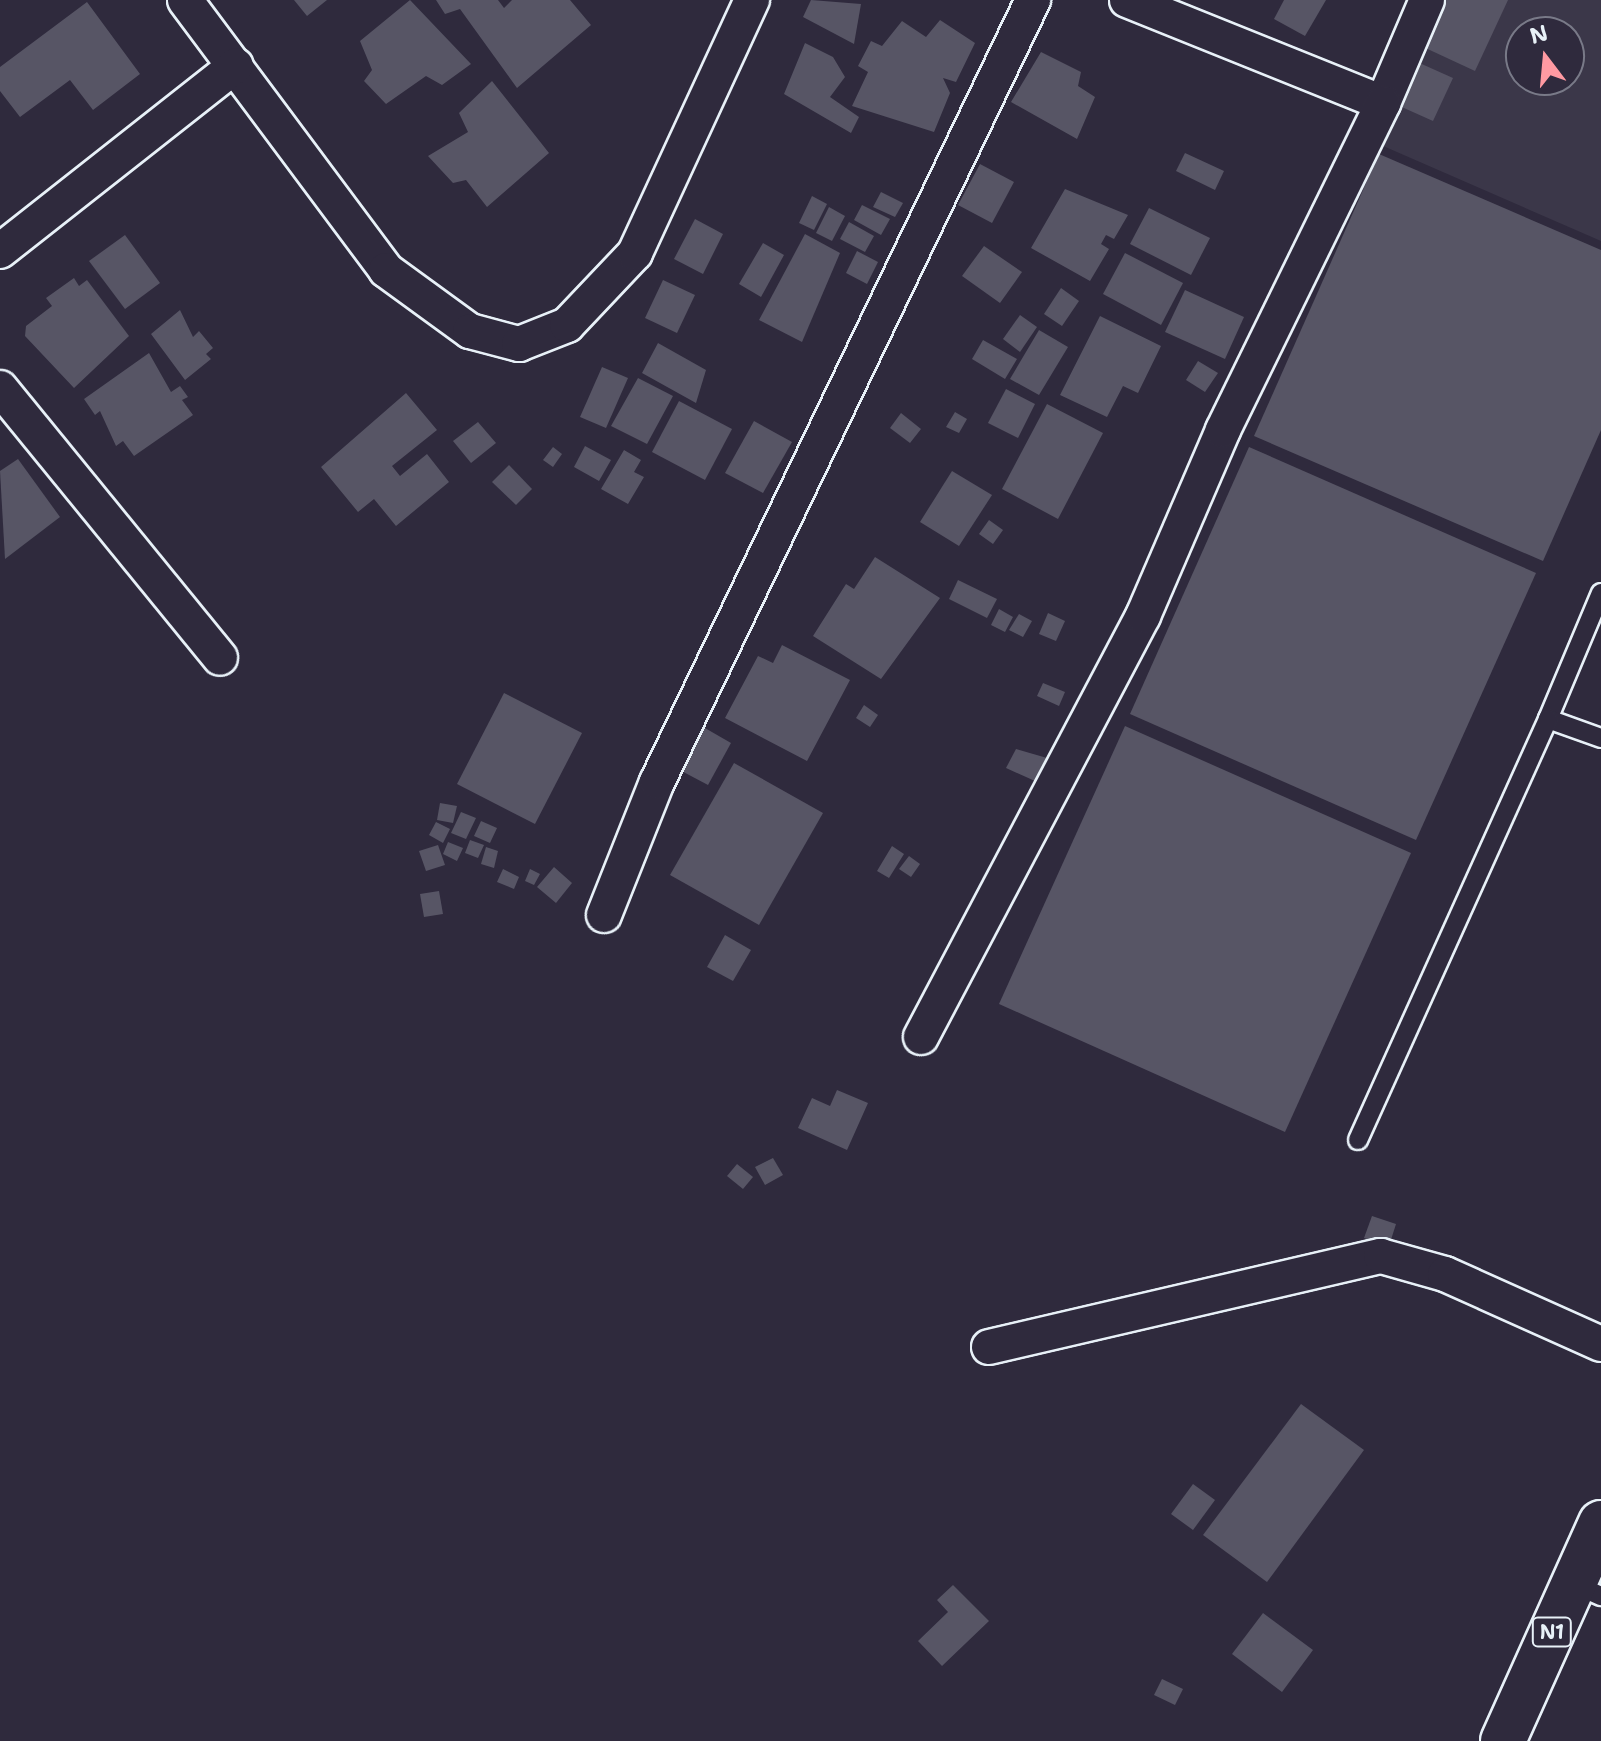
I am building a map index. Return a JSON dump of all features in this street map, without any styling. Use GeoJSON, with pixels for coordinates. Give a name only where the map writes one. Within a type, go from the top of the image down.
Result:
{"type":"FeatureCollection","features":[{"type":"Feature","properties":{"kind":"highway","name":"N1"},"geometry":{"type":"LineString","coordinates":[[1503,1741],[1587,1590],[1601,1523]]}},
{"type":"Feature","properties":{"kind":"street"},"geometry":{"type":"LineString","coordinates":[[185,0],[386,270],[470,331],[519,344],[567,325],[635,253],[752,0]]}},
{"type":"Feature","properties":{"kind":"street"},"geometry":{"type":"LineString","coordinates":[[604,915],[657,782],[1033,0]]}},
{"type":"Feature","properties":{"kind":"street"},"geometry":{"type":"LineString","coordinates":[[1127,0],[1383,103]]}},
{"type":"Feature","properties":{"kind":"street"},"geometry":{"type":"LineString","coordinates":[[921,1037],[1143,616],[1223,430],[1383,103],[1427,0]]}},
{"type":"Feature","properties":{"kind":"street"},"geometry":{"type":"LineString","coordinates":[[0,251],[236,65]]}},
{"type":"Feature","properties":{"kind":"street"},"geometry":{"type":"LineString","coordinates":[[0,388],[12,426],[220,658]]}},
{"type":"Feature","properties":{"kind":"street"},"geometry":{"type":"LineString","coordinates":[[989,1347],[1381,1256],[1445,1274],[1601,1344]]}},
{"type":"Feature","properties":{"kind":"lane"},"geometry":{"type":"LineString","coordinates":[[1358,1140],[1548,719],[1601,593]]}},
{"type":"Feature","properties":{"kind":"lane"},"geometry":{"type":"LineString","coordinates":[[1548,719],[1601,738]]}},
{"type":"Feature","properties":{"kind":"shaded area"},"geometry":{"type":"Polygon","coordinates":[[[1435,0],[1601,0],[1601,241],[1374,142],[1435,0]]]}},
{"type":"Feature","properties":{"kind":"building"},"geometry":{"type":"Polygon","coordinates":[[[294,0],[327,0],[307,16],[294,0]]]}},
{"type":"Feature","properties":{"kind":"building"},"geometry":{"type":"Polygon","coordinates":[[[410,0],[471,64],[442,85],[426,76],[386,104],[364,81],[372,70],[360,41],[410,0]]]}},
{"type":"Feature","properties":{"kind":"building"},"geometry":{"type":"Polygon","coordinates":[[[436,0],[498,0],[504,8],[512,0],[570,0],[591,25],[517,88],[460,9],[445,14],[436,0]]]}},
{"type":"Feature","properties":{"kind":"building"},"geometry":{"type":"Polygon","coordinates":[[[811,0],[861,4],[854,44],[803,17],[811,0]]]}},
{"type":"Feature","properties":{"kind":"building"},"geometry":{"type":"Polygon","coordinates":[[[1284,0],[1326,0],[1305,36],[1274,19],[1284,0]]]}},
{"type":"Feature","properties":{"kind":"building"},"geometry":{"type":"Polygon","coordinates":[[[1441,0],[1508,0],[1475,71],[1419,45],[1441,0]]]}},
{"type":"Feature","properties":{"kind":"building"},"geometry":{"type":"Polygon","coordinates":[[[87,2],[140,74],[93,110],[70,80],[20,117],[0,91],[0,67],[87,2]]]}},
{"type":"Feature","properties":{"kind":"building"},"geometry":{"type":"Polygon","coordinates":[[[940,20],[975,43],[956,82],[943,78],[950,93],[934,132],[852,106],[868,72],[858,66],[871,41],[882,46],[902,21],[926,37],[940,20]]]}},
{"type":"Feature","properties":{"kind":"building"},"geometry":{"type":"Polygon","coordinates":[[[805,43],[833,57],[845,77],[830,97],[859,117],[851,133],[784,94],[805,43]]]}},
{"type":"Feature","properties":{"kind":"building"},"geometry":{"type":"Polygon","coordinates":[[[1041,52],[1081,72],[1078,86],[1095,97],[1077,139],[1011,102],[1041,52]]]}},
{"type":"Feature","properties":{"kind":"building"},"geometry":{"type":"Polygon","coordinates":[[[1415,61],[1453,78],[1433,121],[1395,104],[1415,61]]]}},
{"type":"Feature","properties":{"kind":"building"},"geometry":{"type":"Polygon","coordinates":[[[492,81],[549,153],[487,207],[466,180],[453,183],[428,156],[468,132],[459,113],[492,81]]]}},
{"type":"Feature","properties":{"kind":"building"},"geometry":{"type":"Polygon","coordinates":[[[1185,153],[1224,171],[1215,190],[1176,171],[1185,153]]]}},
{"type":"Feature","properties":{"kind":"building"},"geometry":{"type":"Polygon","coordinates":[[[1379,154],[1601,250],[1601,430],[1543,561],[1254,436],[1379,154]]]}},
{"type":"Feature","properties":{"kind":"building"},"geometry":{"type":"Polygon","coordinates":[[[980,164],[1014,182],[992,223],[958,205],[980,164]]]}},
{"type":"Feature","properties":{"kind":"building"},"geometry":{"type":"Polygon","coordinates":[[[1065,189],[1128,215],[1114,239],[1106,235],[1101,244],[1109,249],[1090,281],[1031,248],[1065,189]]]}},
{"type":"Feature","properties":{"kind":"building"},"geometry":{"type":"Polygon","coordinates":[[[881,192],[903,203],[895,217],[873,207],[881,192]]]}},
{"type":"Feature","properties":{"kind":"building"},"geometry":{"type":"Polygon","coordinates":[[[812,196],[827,204],[814,230],[799,223],[812,196]]]}},
{"type":"Feature","properties":{"kind":"building"},"geometry":{"type":"Polygon","coordinates":[[[862,205],[890,219],[881,235],[854,220],[862,205]]]}},
{"type":"Feature","properties":{"kind":"building"},"geometry":{"type":"Polygon","coordinates":[[[829,207],[845,216],[832,241],[816,233],[829,207]]]}},
{"type":"Feature","properties":{"kind":"building"},"geometry":{"type":"Polygon","coordinates":[[[1149,208],[1210,238],[1191,275],[1130,244],[1149,208]]]}},
{"type":"Feature","properties":{"kind":"building"},"geometry":{"type":"Polygon","coordinates":[[[695,219],[723,234],[703,274],[674,259],[695,219]]]}},
{"type":"Feature","properties":{"kind":"building"},"geometry":{"type":"Polygon","coordinates":[[[849,222],[874,236],[865,252],[840,239],[849,222]]]}},
{"type":"Feature","properties":{"kind":"building"},"geometry":{"type":"Polygon","coordinates":[[[805,234],[840,253],[802,342],[759,320],[805,234]]]}},
{"type":"Feature","properties":{"kind":"building"},"geometry":{"type":"Polygon","coordinates":[[[125,235],[160,283],[125,309],[89,261],[125,235]]]}},
{"type":"Feature","properties":{"kind":"building"},"geometry":{"type":"Polygon","coordinates":[[[763,243],[784,255],[761,297],[739,284],[763,243]]]}},
{"type":"Feature","properties":{"kind":"building"},"geometry":{"type":"Polygon","coordinates":[[[984,246],[1022,272],[1000,303],[962,276],[984,246]]]}},
{"type":"Feature","properties":{"kind":"building"},"geometry":{"type":"Polygon","coordinates":[[[857,251],[878,262],[867,284],[846,273],[857,251]]]}},
{"type":"Feature","properties":{"kind":"building"},"geometry":{"type":"Polygon","coordinates":[[[1125,253],[1183,283],[1161,325],[1103,294],[1125,253]]]}},
{"type":"Feature","properties":{"kind":"building"},"geometry":{"type":"Polygon","coordinates":[[[74,278],[79,286],[87,280],[129,336],[74,388],[25,336],[26,326],[52,306],[46,298],[74,278]]]}},
{"type":"Feature","properties":{"kind":"building"},"geometry":{"type":"Polygon","coordinates":[[[663,280],[695,295],[677,333],[645,318],[663,280]]]}},
{"type":"Feature","properties":{"kind":"building"},"geometry":{"type":"Polygon","coordinates":[[[1061,288],[1079,301],[1062,326],[1044,314],[1061,288]]]}},
{"type":"Feature","properties":{"kind":"building"},"geometry":{"type":"Polygon","coordinates":[[[1185,290],[1244,317],[1225,359],[1165,332],[1185,290]]]}},
{"type":"Feature","properties":{"kind":"building"},"geometry":{"type":"Polygon","coordinates":[[[180,310],[193,337],[199,331],[213,348],[206,354],[211,359],[185,380],[151,334],[180,310]]]}},
{"type":"Feature","properties":{"kind":"building"},"geometry":{"type":"Polygon","coordinates":[[[1020,315],[1037,327],[1020,352],[1003,339],[1020,315]]]}},
{"type":"Feature","properties":{"kind":"building"},"geometry":{"type":"Polygon","coordinates":[[[1100,316],[1161,346],[1138,393],[1123,386],[1107,417],[1060,395],[1100,316]]]}},
{"type":"Feature","properties":{"kind":"building"},"geometry":{"type":"Polygon","coordinates":[[[1039,330],[1068,347],[1039,395],[1010,379],[1039,330]]]}},
{"type":"Feature","properties":{"kind":"building"},"geometry":{"type":"Polygon","coordinates":[[[983,340],[1017,359],[1005,379],[972,359],[983,340]]]}},
{"type":"Feature","properties":{"kind":"building"},"geometry":{"type":"Polygon","coordinates":[[[658,343],[706,370],[696,403],[642,373],[658,343]]]}},
{"type":"Feature","properties":{"kind":"building"},"geometry":{"type":"Polygon","coordinates":[[[149,353],[171,392],[180,386],[188,397],[182,400],[193,415],[134,456],[123,441],[116,446],[100,411],[95,415],[84,399],[149,353]]]}},
{"type":"Feature","properties":{"kind":"building"},"geometry":{"type":"Polygon","coordinates":[[[1198,361],[1218,373],[1205,392],[1186,380],[1198,361]]]}},
{"type":"Feature","properties":{"kind":"building"},"geometry":{"type":"Polygon","coordinates":[[[602,367],[628,378],[606,428],[580,417],[602,367]]]}},
{"type":"Feature","properties":{"kind":"building"},"geometry":{"type":"Polygon","coordinates":[[[638,378],[673,396],[647,444],[611,426],[638,378]]]}},
{"type":"Feature","properties":{"kind":"building"},"geometry":{"type":"Polygon","coordinates":[[[1006,389],[1035,404],[1018,438],[988,423],[1006,389]]]}},
{"type":"Feature","properties":{"kind":"building"},"geometry":{"type":"Polygon","coordinates":[[[406,393],[437,430],[392,466],[400,476],[427,454],[449,482],[396,526],[374,499],[358,512],[321,467],[406,393]]]}},
{"type":"Feature","properties":{"kind":"building"},"geometry":{"type":"Polygon","coordinates":[[[679,401],[732,429],[705,480],[652,452],[679,401]]]}},
{"type":"Feature","properties":{"kind":"building"},"geometry":{"type":"Polygon","coordinates":[[[1047,404],[1103,433],[1058,519],[1002,489],[1047,404]]]}},
{"type":"Feature","properties":{"kind":"building"},"geometry":{"type":"Polygon","coordinates":[[[955,412],[967,419],[959,433],[946,427],[955,412]]]}},
{"type":"Feature","properties":{"kind":"building"},"geometry":{"type":"Polygon","coordinates":[[[901,413],[921,429],[910,443],[890,428],[901,413]]]}},
{"type":"Feature","properties":{"kind":"building"},"geometry":{"type":"Polygon","coordinates":[[[754,421],[792,442],[763,493],[725,473],[754,421]]]}},
{"type":"Feature","properties":{"kind":"building"},"geometry":{"type":"Polygon","coordinates":[[[478,422],[496,443],[471,463],[453,441],[478,422]]]}},
{"type":"Feature","properties":{"kind":"building"},"geometry":{"type":"Polygon","coordinates":[[[585,446],[611,460],[599,481],[574,467],[585,446]]]}},
{"type":"Feature","properties":{"kind":"building"},"geometry":{"type":"Polygon","coordinates":[[[553,447],[562,454],[553,467],[543,460],[553,447]]]}},
{"type":"Feature","properties":{"kind":"building"},"geometry":{"type":"Polygon","coordinates":[[[1249,447],[1536,573],[1416,840],[1130,714],[1249,447]]]}},
{"type":"Feature","properties":{"kind":"building"},"geometry":{"type":"Polygon","coordinates":[[[624,450],[641,460],[634,472],[644,477],[628,504],[601,489],[624,450]]]}},
{"type":"Feature","properties":{"kind":"building"},"geometry":{"type":"Polygon","coordinates":[[[18,459],[60,517],[5,559],[0,471],[18,459]]]}},
{"type":"Feature","properties":{"kind":"building"},"geometry":{"type":"Polygon","coordinates":[[[509,465],[532,489],[516,505],[492,482],[509,465]]]}},
{"type":"Feature","properties":{"kind":"building"},"geometry":{"type":"Polygon","coordinates":[[[952,471],[992,495],[959,546],[920,522],[952,471]]]}},
{"type":"Feature","properties":{"kind":"building"},"geometry":{"type":"Polygon","coordinates":[[[989,520],[1003,530],[993,544],[979,534],[989,520]]]}},
{"type":"Feature","properties":{"kind":"building"},"geometry":{"type":"Polygon","coordinates":[[[875,557],[940,598],[881,679],[813,636],[846,584],[854,589],[875,557]]]}},
{"type":"Feature","properties":{"kind":"building"},"geometry":{"type":"Polygon","coordinates":[[[958,580],[997,599],[987,618],[949,599],[958,580]]]}},
{"type":"Feature","properties":{"kind":"building"},"geometry":{"type":"Polygon","coordinates":[[[999,609],[1013,617],[1005,632],[991,625],[999,609]]]}},
{"type":"Feature","properties":{"kind":"building"},"geometry":{"type":"Polygon","coordinates":[[[1048,613],[1065,621],[1056,641],[1039,634],[1048,613]]]}},
{"type":"Feature","properties":{"kind":"building"},"geometry":{"type":"Polygon","coordinates":[[[1019,614],[1032,621],[1023,637],[1009,630],[1019,614]]]}},
{"type":"Feature","properties":{"kind":"building"},"geometry":{"type":"Polygon","coordinates":[[[782,645],[850,680],[807,761],[725,718],[758,656],[773,663],[782,645]]]}},
{"type":"Feature","properties":{"kind":"building"},"geometry":{"type":"Polygon","coordinates":[[[1043,683],[1065,692],[1059,706],[1037,696],[1043,683]]]}},
{"type":"Feature","properties":{"kind":"building"},"geometry":{"type":"Polygon","coordinates":[[[504,693],[582,733],[535,824],[457,784],[504,693]]]}},
{"type":"Feature","properties":{"kind":"building"},"geometry":{"type":"Polygon","coordinates":[[[864,705],[878,715],[870,727],[856,718],[864,705]]]}},
{"type":"Feature","properties":{"kind":"building"},"geometry":{"type":"Polygon","coordinates":[[[698,724],[731,743],[708,785],[674,767],[698,724]]]}},
{"type":"Feature","properties":{"kind":"building"},"geometry":{"type":"Polygon","coordinates":[[[1125,726],[1411,853],[1285,1132],[999,1004],[1125,726]]]}},
{"type":"Feature","properties":{"kind":"building"},"geometry":{"type":"Polygon","coordinates":[[[1016,749],[1047,758],[1035,781],[1006,768],[1016,749]]]}},
{"type":"Feature","properties":{"kind":"building"},"geometry":{"type":"Polygon","coordinates":[[[734,763],[823,813],[759,925],[670,875],[734,763]]]}},
{"type":"Feature","properties":{"kind":"building"},"geometry":{"type":"Polygon","coordinates":[[[440,803],[457,806],[453,823],[437,820],[440,803]]]}},
{"type":"Feature","properties":{"kind":"building"},"geometry":{"type":"Polygon","coordinates":[[[461,812],[476,818],[466,839],[451,833],[461,812]]]}},
{"type":"Feature","properties":{"kind":"building"},"geometry":{"type":"Polygon","coordinates":[[[481,821],[497,828],[490,843],[474,836],[481,821]]]}},
{"type":"Feature","properties":{"kind":"building"},"geometry":{"type":"Polygon","coordinates":[[[436,822],[450,829],[443,843],[429,835],[436,822]]]}},
{"type":"Feature","properties":{"kind":"building"},"geometry":{"type":"Polygon","coordinates":[[[470,840],[484,845],[478,858],[465,853],[470,840]]]}},
{"type":"Feature","properties":{"kind":"building"},"geometry":{"type":"Polygon","coordinates":[[[448,842],[463,848],[457,861],[443,854],[448,842]]]}},
{"type":"Feature","properties":{"kind":"building"},"geometry":{"type":"Polygon","coordinates":[[[438,845],[445,865],[426,871],[419,851],[438,845]]]}},
{"type":"Feature","properties":{"kind":"building"},"geometry":{"type":"Polygon","coordinates":[[[892,846],[904,854],[889,878],[877,871],[892,846]]]}},
{"type":"Feature","properties":{"kind":"building"},"geometry":{"type":"Polygon","coordinates":[[[486,847],[498,851],[494,868],[481,864],[486,847]]]}},
{"type":"Feature","properties":{"kind":"building"},"geometry":{"type":"Polygon","coordinates":[[[909,856],[920,864],[911,877],[899,869],[909,856]]]}},
{"type":"Feature","properties":{"kind":"building"},"geometry":{"type":"Polygon","coordinates":[[[554,867],[572,883],[556,903],[537,887],[554,867]]]}},
{"type":"Feature","properties":{"kind":"building"},"geometry":{"type":"Polygon","coordinates":[[[503,869],[519,877],[514,889],[497,882],[503,869]]]}},
{"type":"Feature","properties":{"kind":"building"},"geometry":{"type":"Polygon","coordinates":[[[530,869],[540,874],[534,885],[525,881],[530,869]]]}},
{"type":"Feature","properties":{"kind":"building"},"geometry":{"type":"Polygon","coordinates":[[[439,891],[443,914],[424,917],[420,894],[439,891]]]}},
{"type":"Feature","properties":{"kind":"building"},"geometry":{"type":"Polygon","coordinates":[[[725,935],[751,950],[733,981],[707,967],[725,935]]]}},
{"type":"Feature","properties":{"kind":"building"},"geometry":{"type":"Polygon","coordinates":[[[837,1090],[868,1103],[847,1150],[798,1128],[812,1098],[830,1106],[837,1090]]]}},
{"type":"Feature","properties":{"kind":"building"},"geometry":{"type":"Polygon","coordinates":[[[773,1158],[783,1175],[765,1185],[755,1167],[773,1158]]]}},
{"type":"Feature","properties":{"kind":"building"},"geometry":{"type":"Polygon","coordinates":[[[737,1164],[753,1177],[743,1189],[727,1176],[737,1164]]]}},
{"type":"Feature","properties":{"kind":"building"},"geometry":{"type":"Polygon","coordinates":[[[1372,1216],[1396,1224],[1389,1246],[1364,1238],[1372,1216]]]}},
{"type":"Feature","properties":{"kind":"building"},"geometry":{"type":"Polygon","coordinates":[[[1301,1404],[1364,1450],[1267,1582],[1203,1535],[1301,1404]]]}},
{"type":"Feature","properties":{"kind":"building"},"geometry":{"type":"Polygon","coordinates":[[[1193,1484],[1215,1500],[1193,1530],[1171,1514],[1193,1484]]]}},
{"type":"Feature","properties":{"kind":"building"},"geometry":{"type":"Polygon","coordinates":[[[953,1585],[989,1621],[942,1666],[918,1641],[948,1612],[937,1600],[953,1585]]]}},
{"type":"Feature","properties":{"kind":"building"},"geometry":{"type":"Polygon","coordinates":[[[1263,1613],[1313,1650],[1282,1692],[1232,1654],[1263,1613]]]}},
{"type":"Feature","properties":{"kind":"building"},"geometry":{"type":"Polygon","coordinates":[[[1162,1679],[1183,1689],[1175,1705],[1154,1695],[1162,1679]]]}}]}
